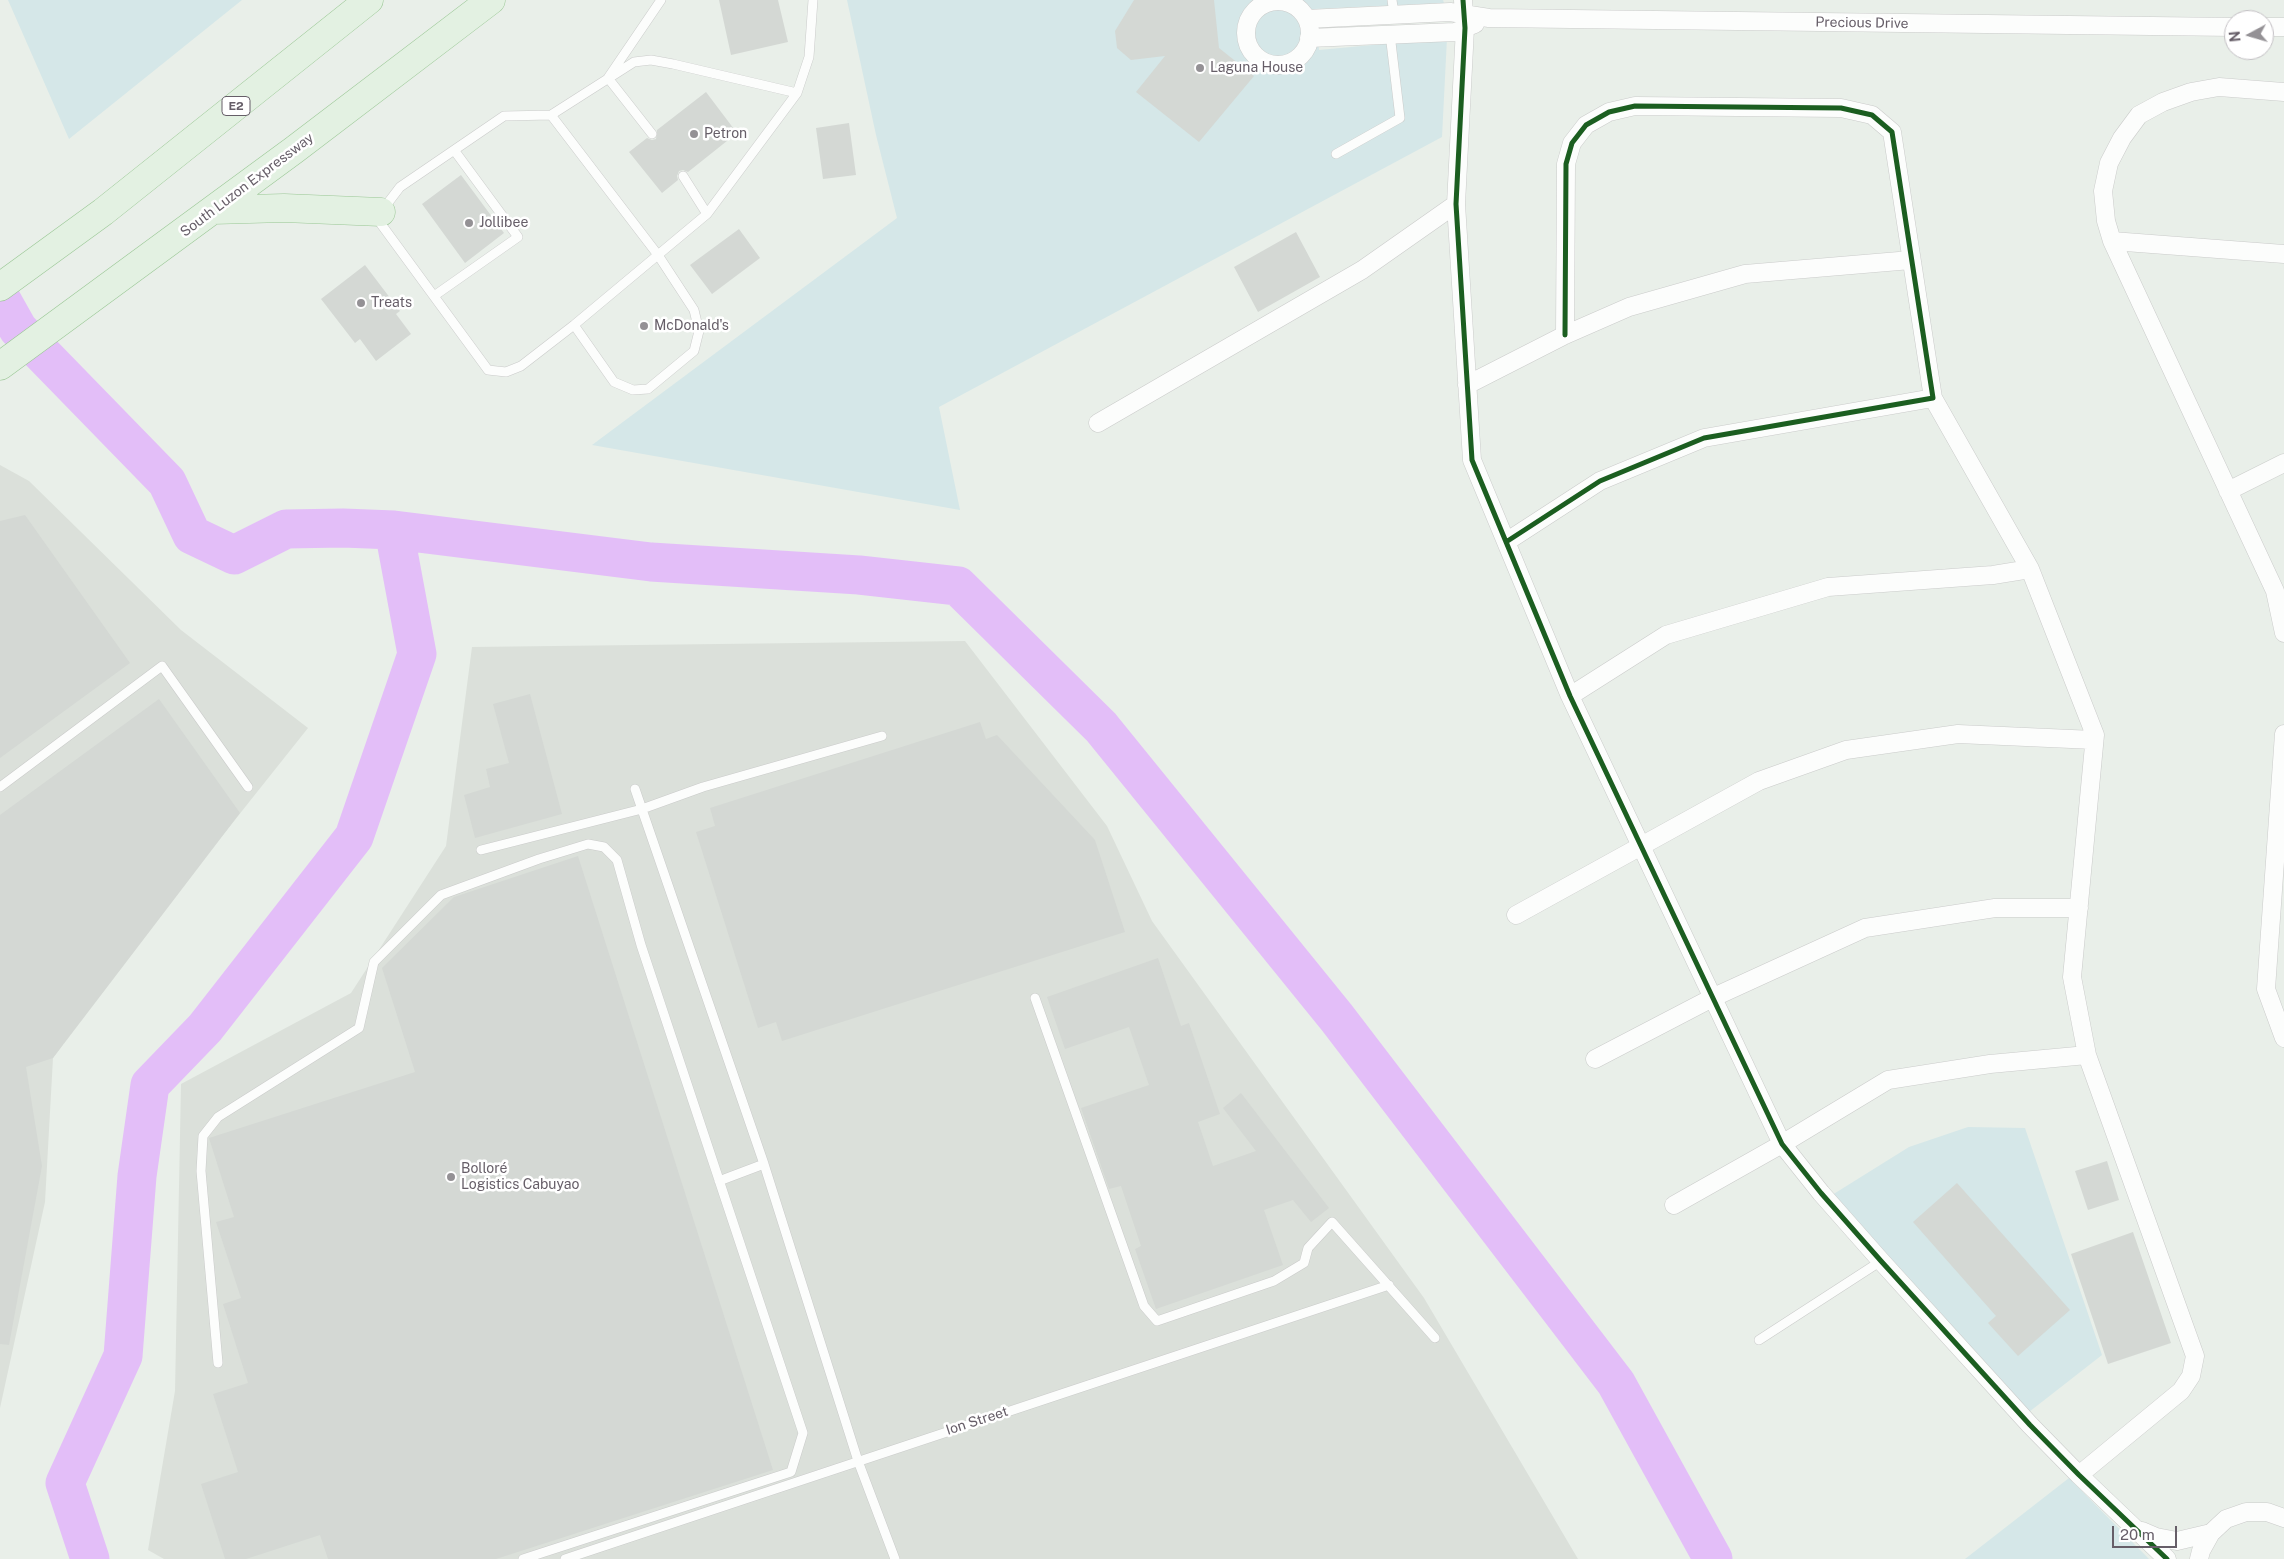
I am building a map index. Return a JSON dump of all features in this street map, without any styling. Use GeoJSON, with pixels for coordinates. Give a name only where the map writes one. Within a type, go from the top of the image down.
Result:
{"type":"FeatureCollection","features":[{"type":"Feature","properties":{"kind":"highway","name":"E2"},"geometry":{"type":"LineString","coordinates":[[0,287],[102,212],[369,0]]}},
{"type":"Feature","properties":{"kind":"highway","name":"South Luzon Expressway"},"geometry":{"type":"LineString","coordinates":[[0,366],[213,210],[491,0]]}},
{"type":"Feature","properties":{"kind":"highway"},"geometry":{"type":"LineString","coordinates":[[213,210],[284,208],[380,212]]}},
{"type":"Feature","properties":{"kind":"street"},"geometry":{"type":"LineString","coordinates":[[1268,2],[1288,2],[1297,7],[1307,19],[1309,24],[1308,45],[1294,61],[1284,65],[1262,62],[1254,55],[1248,45],[1246,34],[1251,15],[1258,7],[1268,2]]}},
{"type":"Feature","properties":{"kind":"street"},"geometry":{"type":"LineString","coordinates":[[1307,19],[1393,7],[1464,14]]}},
{"type":"Feature","properties":{"kind":"street"},"geometry":{"type":"LineString","coordinates":[[1309,38],[1455,32],[1464,14]]}},
{"type":"Feature","properties":{"kind":"street"},"geometry":{"type":"LineString","coordinates":[[1464,14],[1456,204],[1472,460],[1570,696],[1642,844],[1782,1144],[1821,1193],[1880,1261],[2079,1475],[2167,1559]]}},
{"type":"Feature","properties":{"kind":"street","name":"Precious Drive"},"geometry":{"type":"LineString","coordinates":[[1464,14],[1489,18],[2224,27]]}},
{"type":"Feature","properties":{"kind":"street"},"geometry":{"type":"LineString","coordinates":[[2284,92],[2219,87],[2191,92],[2163,102],[2139,115],[2122,138],[2109,163],[2104,191],[2106,221],[2112,240],[2275,591],[2284,634]]}},
{"type":"Feature","properties":{"kind":"street"},"geometry":{"type":"LineString","coordinates":[[1565,334],[1566,164],[1572,143],[1586,125],[1609,112],[1635,106],[1842,108],[1872,115],[1892,132],[1933,398],[2030,569],[2094,735],[2072,977],[2087,1055],[2195,1356],[2191,1376],[2180,1391],[2079,1475]]}},
{"type":"Feature","properties":{"kind":"street"},"geometry":{"type":"LineString","coordinates":[[1098,423],[1362,270],[1456,204]]}},
{"type":"Feature","properties":{"kind":"street"},"geometry":{"type":"LineString","coordinates":[[2112,240],[2284,254]]}},
{"type":"Feature","properties":{"kind":"street"},"geometry":{"type":"LineString","coordinates":[[1467,385],[1565,334],[1629,306],[1745,274],[1911,260]]}},
{"type":"Feature","properties":{"kind":"street"},"geometry":{"type":"LineString","coordinates":[[1506,542],[1600,481],[1704,438],[1933,398]]}},
{"type":"Feature","properties":{"kind":"street"},"geometry":{"type":"LineString","coordinates":[[2228,491],[2284,463]]}},
{"type":"Feature","properties":{"kind":"street"},"geometry":{"type":"LineString","coordinates":[[1570,696],[1666,635],[1828,587],[1993,575],[2030,569]]}},
{"type":"Feature","properties":{"kind":"street"},"geometry":{"type":"LineString","coordinates":[[1516,915],[1759,781],[1846,750],[1958,734],[2094,740]]}},
{"type":"Feature","properties":{"kind":"street"},"geometry":{"type":"LineString","coordinates":[[2284,734],[2280,849],[2266,989],[2284,1038]]}},
{"type":"Feature","properties":{"kind":"street"},"geometry":{"type":"LineString","coordinates":[[1595,1059],[1714,997],[1865,928],[1995,908],[2079,908]]}},
{"type":"Feature","properties":{"kind":"street"},"geometry":{"type":"LineString","coordinates":[[1674,1205],[1782,1144],[1888,1080],[1990,1064],[2087,1055]]}},
{"type":"Feature","properties":{"kind":"street"},"geometry":{"type":"LineString","coordinates":[[2199,1559],[2201,1551],[2211,1533],[2226,1519],[2246,1512],[2267,1512],[2284,1508]]}},
{"type":"Feature","properties":{"kind":"street"},"geometry":{"type":"LineString","coordinates":[[2267,1512],[2284,1518]]}},
{"type":"Feature","properties":{"kind":"street"},"geometry":{"type":"LineString","coordinates":[[2134,1528],[2156,1537],[2177,1541],[2211,1533]]}},
{"type":"Feature","properties":{"kind":"lane"},"geometry":{"type":"LineString","coordinates":[[608,78],[661,0]]}},
{"type":"Feature","properties":{"kind":"lane"},"geometry":{"type":"LineString","coordinates":[[797,93],[651,60],[634,62],[551,115],[504,116],[400,187],[380,212],[381,224],[488,370],[506,372],[521,366],[708,214],[797,93],[810,57],[813,0]]}},
{"type":"Feature","properties":{"kind":"lane"},"geometry":{"type":"LineString","coordinates":[[1336,154],[1400,118],[1390,34]]}},
{"type":"Feature","properties":{"kind":"lane"},"geometry":{"type":"LineString","coordinates":[[608,78],[652,134]]}},
{"type":"Feature","properties":{"kind":"lane"},"geometry":{"type":"LineString","coordinates":[[551,115],[658,255],[694,310],[699,331],[694,351],[648,390],[633,390],[614,382],[574,324]]}},
{"type":"Feature","properties":{"kind":"lane"},"geometry":{"type":"LineString","coordinates":[[434,296],[518,237],[454,150]]}},
{"type":"Feature","properties":{"kind":"lane"},"geometry":{"type":"LineString","coordinates":[[683,176],[708,214]]}},
{"type":"Feature","properties":{"kind":"lane"},"geometry":{"type":"LineString","coordinates":[[0,787],[162,666],[248,787]]}},
{"type":"Feature","properties":{"kind":"lane"},"geometry":{"type":"LineString","coordinates":[[482,850],[642,809],[703,787],[882,736]]}},
{"type":"Feature","properties":{"kind":"lane"},"geometry":{"type":"LineString","coordinates":[[635,789],[764,1164],[858,1461],[895,1559]]}},
{"type":"Feature","properties":{"kind":"lane"},"geometry":{"type":"LineString","coordinates":[[218,1363],[201,1171],[202,1136],[218,1117],[359,1028],[374,962],[441,896],[539,858],[588,844],[604,847],[617,860],[641,945],[802,1433],[791,1472],[523,1559]]}},
{"type":"Feature","properties":{"kind":"lane"},"geometry":{"type":"LineString","coordinates":[[1035,998],[1144,1306],[1157,1321],[1274,1281],[1304,1263],[1308,1248],[1332,1222],[1435,1338]]}},
{"type":"Feature","properties":{"kind":"lane"},"geometry":{"type":"LineString","coordinates":[[719,1181],[764,1164]]}},
{"type":"Feature","properties":{"kind":"lane"},"geometry":{"type":"LineString","coordinates":[[1760,1340],[1880,1261]]}},
{"type":"Feature","properties":{"kind":"lane","name":"Ion Street"},"geometry":{"type":"LineString","coordinates":[[565,1559],[1389,1285]]}},
{"type":"Feature","properties":{"kind":"shaded area"},"geometry":{"type":"Polygon","coordinates":[[[8,0],[242,0],[69,139],[8,0]]]}},
{"type":"Feature","properties":{"kind":"shaded area"},"geometry":{"type":"Polygon","coordinates":[[[847,0],[1443,0],[1444,3],[1314,9],[1319,50],[1447,38],[1442,137],[939,407],[960,510],[592,445],[897,218],[876,135],[847,0]]]}},
{"type":"Feature","properties":{"kind":"shaded area"},"geometry":{"type":"Polygon","coordinates":[[[0,465],[29,481],[181,630],[308,728],[133,948],[53,1058],[45,1202],[0,1408],[0,465]]]}},
{"type":"Feature","properties":{"kind":"shaded area"},"geometry":{"type":"Polygon","coordinates":[[[965,641],[1107,826],[1152,921],[1424,1298],[1578,1559],[164,1559],[148,1550],[175,1391],[181,1084],[351,993],[446,846],[472,647],[965,641]]]}},
{"type":"Feature","properties":{"kind":"shaded area"},"geometry":{"type":"Polygon","coordinates":[[[1968,1127],[2025,1128],[2102,1355],[2029,1412],[1832,1195],[1909,1147],[1968,1127]]]}},
{"type":"Feature","properties":{"kind":"shaded area"},"geometry":{"type":"Polygon","coordinates":[[[2069,1478],[2149,1559],[1965,1559],[2069,1478]]]}},
{"type":"Feature","properties":{"kind":"building"},"geometry":{"type":"Polygon","coordinates":[[[719,0],[778,0],[788,42],[731,55],[719,0]]]}},
{"type":"Feature","properties":{"kind":"building","name":"Laguna House"},"geometry":{"type":"Polygon","coordinates":[[[1134,0],[1214,0],[1219,48],[1254,76],[1199,142],[1136,92],[1165,56],[1131,60],[1117,48],[1115,31],[1134,0]]]}},
{"type":"Feature","properties":{"kind":"building"},"geometry":{"type":"Polygon","coordinates":[[[706,92],[737,133],[688,172],[679,171],[678,180],[662,193],[629,152],[647,138],[656,139],[657,130],[706,92]]]}},
{"type":"Feature","properties":{"kind":"building"},"geometry":{"type":"Polygon","coordinates":[[[849,123],[856,175],[823,179],[816,128],[849,123]]]}},
{"type":"Feature","properties":{"kind":"building"},"geometry":{"type":"Polygon","coordinates":[[[461,175],[504,233],[465,263],[422,204],[461,175]]]}},
{"type":"Feature","properties":{"kind":"building"},"geometry":{"type":"Polygon","coordinates":[[[739,229],[760,258],[712,294],[690,265],[739,229]]]}},
{"type":"Feature","properties":{"kind":"building"},"geometry":{"type":"Polygon","coordinates":[[[1296,232],[1320,277],[1258,312],[1234,267],[1296,232]]]}},
{"type":"Feature","properties":{"kind":"building"},"geometry":{"type":"Polygon","coordinates":[[[365,265],[400,311],[396,314],[411,334],[376,361],[360,339],[355,343],[321,299],[365,265]]]}},
{"type":"Feature","properties":{"kind":"building"},"geometry":{"type":"Polygon","coordinates":[[[25,515],[130,663],[0,758],[0,521],[25,515]]]}},
{"type":"Feature","properties":{"kind":"building"},"geometry":{"type":"Polygon","coordinates":[[[530,694],[562,814],[475,838],[464,795],[490,787],[486,769],[509,763],[493,704],[530,694]]]}},
{"type":"Feature","properties":{"kind":"building"},"geometry":{"type":"Polygon","coordinates":[[[159,699],[240,813],[53,1058],[26,1067],[42,1166],[9,1345],[0,1344],[0,815],[159,699]]]}},
{"type":"Feature","properties":{"kind":"building"},"geometry":{"type":"Polygon","coordinates":[[[980,722],[986,739],[997,735],[1095,840],[1125,932],[782,1041],[776,1022],[758,1028],[696,832],[715,826],[710,808],[980,722]]]}},
{"type":"Feature","properties":{"kind":"building","name":"Bolloré Logistics Cabuyao"},"geometry":{"type":"Polygon","coordinates":[[[578,856],[773,1470],[496,1559],[328,1559],[320,1535],[246,1559],[225,1559],[201,1484],[238,1472],[213,1394],[248,1383],[223,1304],[241,1298],[216,1222],[234,1217],[209,1138],[415,1072],[382,968],[454,897],[578,856]]]}},
{"type":"Feature","properties":{"kind":"building"},"geometry":{"type":"Polygon","coordinates":[[[1158,958],[1181,1026],[1189,1023],[1220,1114],[1198,1122],[1213,1166],[1256,1151],[1223,1108],[1241,1093],[1329,1208],[1311,1222],[1293,1200],[1264,1210],[1283,1265],[1156,1309],[1135,1249],[1141,1246],[1121,1186],[1109,1189],[1081,1108],[1149,1085],[1129,1027],[1065,1049],[1047,997],[1158,958]]]}},
{"type":"Feature","properties":{"kind":"building"},"geometry":{"type":"Polygon","coordinates":[[[2107,1161],[2119,1200],[2088,1210],[2075,1171],[2107,1161]]]}},
{"type":"Feature","properties":{"kind":"building"},"geometry":{"type":"Polygon","coordinates":[[[1957,1183],[2070,1310],[2018,1356],[1988,1323],[1996,1316],[1913,1222],[1957,1183]]]}},
{"type":"Feature","properties":{"kind":"building"},"geometry":{"type":"Polygon","coordinates":[[[2133,1232],[2171,1343],[2108,1364],[2071,1254],[2133,1232]]]}},
{"type":"Feature","properties":{"kind":"waterway"},"geometry":{"type":"LineString","coordinates":[[0,297],[18,329],[167,482],[192,535],[234,555],[286,529],[343,528],[394,530],[651,562],[859,575],[958,586],[1101,727],[1337,1018],[1616,1383],[1713,1559]]}},
{"type":"Feature","properties":{"kind":"waterway"},"geometry":{"type":"LineString","coordinates":[[90,1559],[65,1483],[123,1356],[137,1176],[150,1085],[205,1028],[354,837],[417,654],[394,530]]}},
{"type":"Feature","properties":{"kind":"cycle path"},"geometry":{"type":"LineString","coordinates":[[1463,0],[1465,28],[1456,204],[1472,460],[1570,696],[1782,1144],[1821,1193],[1881,1261],[2030,1425],[2167,1559]]}},
{"type":"Feature","properties":{"kind":"cycle path"},"geometry":{"type":"LineString","coordinates":[[1506,542],[1600,481],[1704,438],[1933,398],[1892,132],[1872,115],[1841,108],[1635,106],[1609,112],[1586,125],[1572,143],[1566,164],[1565,335]]}},
{"type":"Feature","properties":{"kind":"place","name":"Laguna House"},"geometry":{"type":"Point","coordinates":[1200,68]}},
{"type":"Feature","properties":{"kind":"place","name":"Petron"},"geometry":{"type":"Point","coordinates":[694,134]}},
{"type":"Feature","properties":{"kind":"place","name":"Jollibee"},"geometry":{"type":"Point","coordinates":[469,223]}},
{"type":"Feature","properties":{"kind":"place","name":"Treats"},"geometry":{"type":"Point","coordinates":[361,303]}},
{"type":"Feature","properties":{"kind":"place","name":"McDonald's"},"geometry":{"type":"Point","coordinates":[644,326]}},
{"type":"Feature","properties":{"kind":"place","name":"Bolloré Logistics Cabuyao"},"geometry":{"type":"Point","coordinates":[451,1177]}}]}
